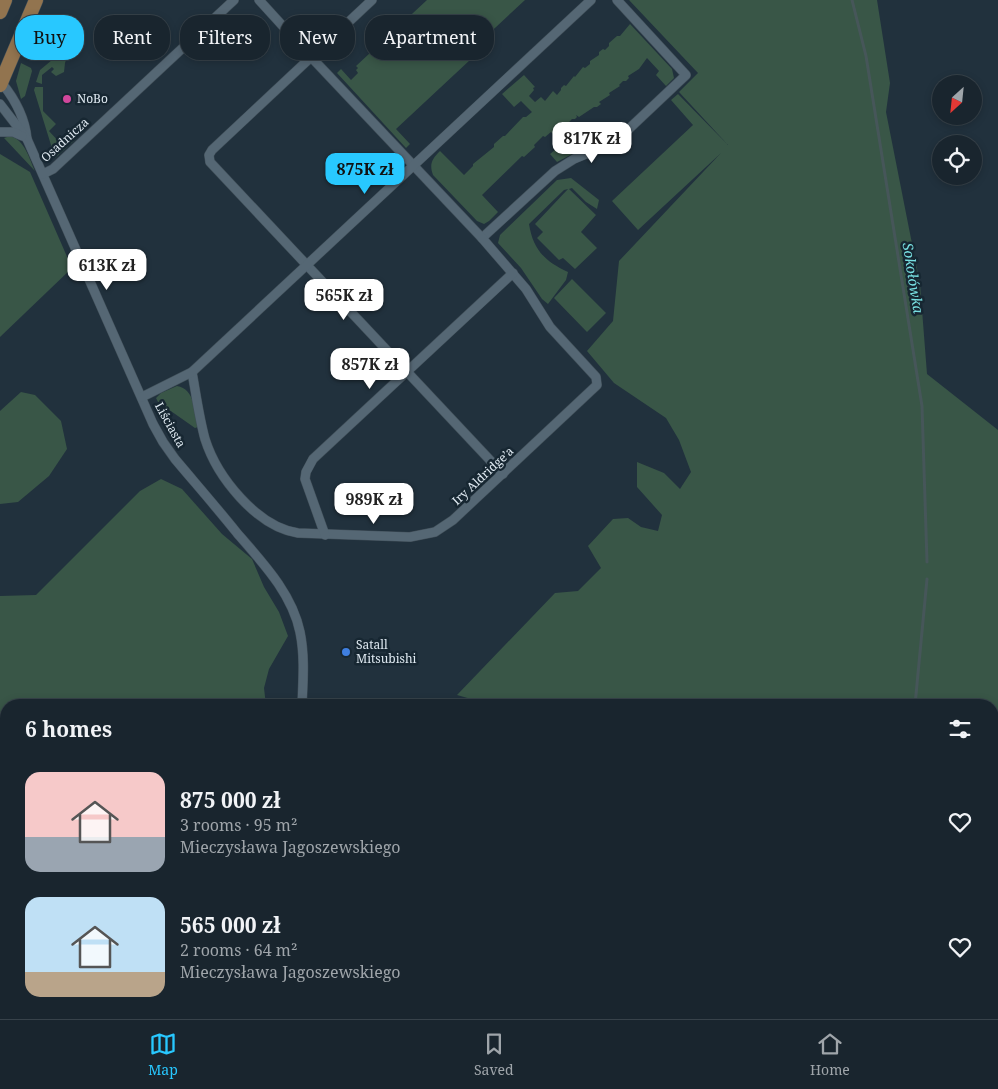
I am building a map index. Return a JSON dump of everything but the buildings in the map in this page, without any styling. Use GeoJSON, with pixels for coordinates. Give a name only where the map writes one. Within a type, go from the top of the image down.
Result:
{"type":"FeatureCollection","features":[{"type":"Feature","properties":{"kind":"main road"},"geometry":{"type":"LineString","coordinates":[[0,12],[5,0]]}},
{"type":"Feature","properties":{"kind":"main road"},"geometry":{"type":"LineString","coordinates":[[0,84],[36,0]]}},
{"type":"Feature","properties":{"kind":"street","name":"Osadnicza"},"geometry":{"type":"LineString","coordinates":[[42,174],[53,169],[234,0]]}},
{"type":"Feature","properties":{"kind":"street"},"geometry":{"type":"LineString","coordinates":[[259,0],[280,23]]}},
{"type":"Feature","properties":{"kind":"street"},"geometry":{"type":"LineString","coordinates":[[355,16],[372,0]]}},
{"type":"Feature","properties":{"kind":"street"},"geometry":{"type":"LineString","coordinates":[[142,396],[192,372],[591,0]]}},
{"type":"Feature","properties":{"kind":"street"},"geometry":{"type":"LineString","coordinates":[[482,238],[555,171],[574,159],[615,142],[686,75],[617,0]]}},
{"type":"Feature","properties":{"kind":"street"},"geometry":{"type":"LineString","coordinates":[[308,60],[212,150],[209,156],[210,162],[503,474]]}},
{"type":"Feature","properties":{"kind":"street"},"geometry":{"type":"LineString","coordinates":[[314,60],[415,165],[513,274],[313,459],[308,466],[305,479],[325,535]]}},
{"type":"Feature","properties":{"kind":"street","name":"Liściasta"},"geometry":{"type":"LineString","coordinates":[[0,84],[17,106],[25,123],[27,139]]}},
{"type":"Feature","properties":{"kind":"street","name":"Liściasta"},"geometry":{"type":"LineString","coordinates":[[0,104],[27,139],[153,424],[170,452],[274,576],[288,600],[300,630],[302,642],[302,699]]}},
{"type":"Feature","properties":{"kind":"street"},"geometry":{"type":"LineString","coordinates":[[0,132],[13,132],[27,139]]}},
{"type":"Feature","properties":{"kind":"street","name":"Iry Aldridge’a"},"geometry":{"type":"LineString","coordinates":[[192,372],[205,438],[215,462],[230,485],[250,507],[272,525],[292,532],[325,535],[400,538],[428,534],[441,529],[453,520],[596,388],[598,382],[596,377],[550,326],[513,274]]}},
{"type":"Feature","properties":{"kind":"green space"},"geometry":{"type":"Polygon","coordinates":[[[427,0],[525,0],[494,29],[494,15],[411,15],[427,0]]]}},
{"type":"Feature","properties":{"kind":"green space"},"geometry":{"type":"Polygon","coordinates":[[[629,0],[877,0],[890,83],[886,112],[920,284],[927,374],[998,430],[998,699],[471,699],[457,695],[555,593],[578,591],[601,568],[588,546],[613,519],[628,518],[641,527],[658,531],[662,515],[637,487],[637,462],[664,473],[680,489],[691,472],[679,440],[666,418],[614,383],[587,351],[613,321],[619,261],[721,153],[638,230],[612,201],[693,125],[671,100],[678,94],[728,145],[679,92],[698,73],[629,0]]]}},
{"type":"Feature","properties":{"kind":"green space"},"geometry":{"type":"Polygon","coordinates":[[[630,24],[672,69],[674,78],[666,86],[656,75],[659,71],[647,58],[639,69],[628,76],[629,78],[626,81],[623,81],[620,86],[609,93],[610,95],[599,102],[601,104],[579,117],[576,115],[575,119],[572,119],[567,124],[572,131],[567,136],[573,143],[578,138],[584,143],[589,140],[593,143],[557,162],[550,154],[562,144],[551,132],[545,137],[543,136],[534,145],[535,147],[524,157],[522,156],[482,195],[498,212],[484,224],[477,221],[433,175],[431,165],[435,157],[440,151],[464,175],[473,164],[494,147],[494,144],[505,136],[523,117],[532,112],[521,101],[514,107],[502,94],[524,75],[535,87],[529,96],[535,102],[541,97],[545,101],[553,91],[557,95],[564,85],[566,86],[583,67],[585,68],[590,64],[590,61],[599,55],[599,52],[603,49],[605,50],[609,43],[617,36],[620,36],[630,24]]]}},
{"type":"Feature","properties":{"kind":"green space"},"geometry":{"type":"Polygon","coordinates":[[[365,58],[365,60],[470,60],[396,129],[410,144],[406,148],[337,73],[341,69],[351,80],[358,73],[356,66],[365,58]]]}},
{"type":"Feature","properties":{"kind":"green space"},"geometry":{"type":"Polygon","coordinates":[[[52,60],[66,60],[64,72],[56,76],[51,72],[54,69],[52,67],[42,75],[42,84],[36,82],[40,70],[52,60]]]}},
{"type":"Feature","properties":{"kind":"green space"},"geometry":{"type":"Polygon","coordinates":[[[21,63],[31,68],[32,71],[25,96],[21,99],[16,81],[21,63]]]}},
{"type":"Feature","properties":{"kind":"green space"},"geometry":{"type":"Polygon","coordinates":[[[35,87],[43,87],[43,111],[56,124],[49,131],[60,143],[66,137],[70,140],[74,136],[71,132],[75,132],[77,135],[77,138],[55,158],[34,90],[35,87]]]}},
{"type":"Feature","properties":{"kind":"green space"},"geometry":{"type":"Polygon","coordinates":[[[10,136],[23,145],[35,171],[4,138],[10,136]]]}},
{"type":"Feature","properties":{"kind":"green space"},"geometry":{"type":"Polygon","coordinates":[[[0,154],[30,172],[72,268],[0,337],[0,154]]]}},
{"type":"Feature","properties":{"kind":"green space"},"geometry":{"type":"Polygon","coordinates":[[[571,178],[599,200],[597,209],[586,202],[572,188],[569,189],[596,215],[581,232],[597,248],[575,269],[563,258],[559,260],[537,238],[543,232],[535,224],[568,189],[564,190],[529,224],[533,240],[541,253],[546,259],[568,272],[566,280],[548,304],[542,299],[521,268],[498,243],[500,235],[557,180],[571,178]]]}},
{"type":"Feature","properties":{"kind":"green space"},"geometry":{"type":"Polygon","coordinates":[[[572,279],[606,313],[587,332],[554,298],[572,279]]]}},
{"type":"Feature","properties":{"kind":"green space"},"geometry":{"type":"Polygon","coordinates":[[[177,386],[183,388],[191,396],[198,427],[195,428],[158,402],[156,398],[161,393],[177,386]]]}},
{"type":"Feature","properties":{"kind":"green space"},"geometry":{"type":"Polygon","coordinates":[[[21,392],[35,395],[61,421],[67,449],[49,476],[18,502],[0,504],[0,411],[21,392]]]}},
{"type":"Feature","properties":{"kind":"green space"},"geometry":{"type":"Polygon","coordinates":[[[161,479],[182,489],[222,534],[252,559],[264,587],[279,612],[288,636],[269,669],[264,688],[265,699],[0,699],[0,596],[36,595],[140,491],[161,479]]]}},
{"type":"Feature","properties":{"kind":"waterway","name":"Sokołówka"},"geometry":{"type":"LineString","coordinates":[[852,0],[866,56],[922,406],[927,562]]}},
{"type":"Feature","properties":{"kind":"waterway","name":"Sokołówka"},"geometry":{"type":"LineString","coordinates":[[916,699],[927,579]]}},
{"type":"Feature","properties":{"kind":"place","name":"NoBo"},"geometry":{"type":"Point","coordinates":[67,99]}},
{"type":"Feature","properties":{"kind":"place","name":"Satall Mitsubishi"},"geometry":{"type":"Point","coordinates":[346,652]}}]}
